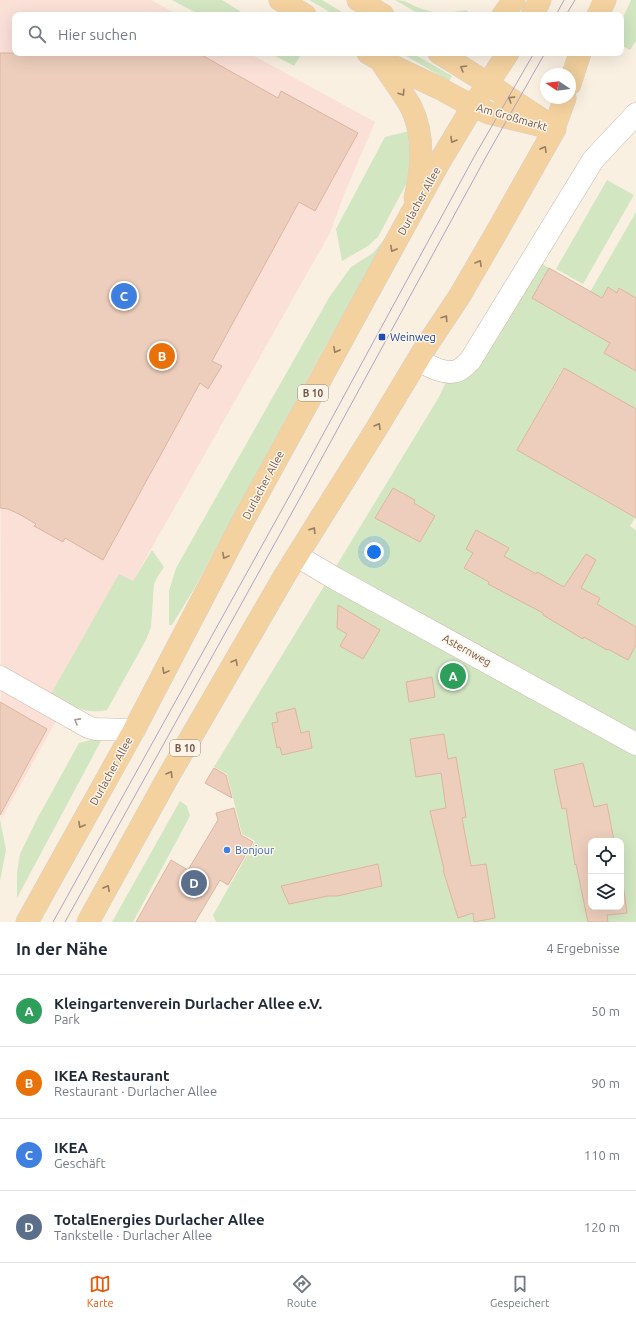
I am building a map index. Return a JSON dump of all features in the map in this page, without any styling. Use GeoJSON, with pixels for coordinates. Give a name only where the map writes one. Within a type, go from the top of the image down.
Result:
{"type":"FeatureCollection","features":[{"type":"Feature","properties":{"kind":"main road"},"geometry":{"type":"LineString","coordinates":[[280,0],[300,12]]}},
{"type":"Feature","properties":{"kind":"main road"},"geometry":{"type":"LineString","coordinates":[[358,0],[378,12]]}},
{"type":"Feature","properties":{"kind":"main road"},"geometry":{"type":"LineString","coordinates":[[505,12],[514,0]]}},
{"type":"Feature","properties":{"kind":"main road"},"geometry":{"type":"LineString","coordinates":[[534,12],[540,0]]}},
{"type":"Feature","properties":{"kind":"main road"},"geometry":{"type":"LineString","coordinates":[[599,12],[605,0]]}},
{"type":"Feature","properties":{"kind":"main road","name":"Am Großmarkt"},"geometry":{"type":"LineString","coordinates":[[444,56],[555,129]]}},
{"type":"Feature","properties":{"kind":"main road","name":"Durlacher Allee"},"geometry":{"type":"LineString","coordinates":[[27,922],[134,730],[247,515],[411,215],[473,106],[506,56]]}},
{"type":"Feature","properties":{"kind":"main road"},"geometry":{"type":"LineString","coordinates":[[575,68],[579,56]]}},
{"type":"Feature","properties":{"kind":"main road"},"geometry":{"type":"LineString","coordinates":[[374,57],[403,93],[412,108],[420,136],[421,148],[416,195],[411,215]]}},
{"type":"Feature","properties":{"kind":"main road","name":"Am Großmarkt"},"geometry":{"type":"LineString","coordinates":[[374,57],[473,106],[498,116],[555,129]]}},
{"type":"Feature","properties":{"kind":"main road","name":"B 10"},"geometry":{"type":"LineString","coordinates":[[88,922],[168,777],[285,575],[418,360],[459,297],[496,235],[555,129],[563,104]]}},
{"type":"Feature","properties":{"kind":"lane"},"geometry":{"type":"LineString","coordinates":[[418,360],[432,368],[444,371],[457,371],[470,361],[593,160],[636,114]]}},
{"type":"Feature","properties":{"kind":"lane","name":"Asternweg"},"geometry":{"type":"LineString","coordinates":[[297,556],[636,744]]}},
{"type":"Feature","properties":{"kind":"lane"},"geometry":{"type":"LineString","coordinates":[[0,677],[88,727],[95,729],[134,730]]}},
{"type":"Feature","properties":{"kind":"shaded area"},"geometry":{"type":"Polygon","coordinates":[[[0,0],[151,0],[173,12],[12,12],[12,56],[254,56],[375,122],[343,197],[330,233],[133,581],[119,574],[56,721],[1,820],[0,0]]]}},
{"type":"Feature","properties":{"kind":"green space"},"geometry":{"type":"Polygon","coordinates":[[[172,0],[222,0],[241,12],[194,12],[172,0]]]}},
{"type":"Feature","properties":{"kind":"green space"},"geometry":{"type":"Polygon","coordinates":[[[309,0],[322,0],[342,12],[330,12],[309,0]]]}},
{"type":"Feature","properties":{"kind":"green space"},"geometry":{"type":"Polygon","coordinates":[[[395,0],[406,2],[433,12],[414,11],[395,0]]]}},
{"type":"Feature","properties":{"kind":"green space"},"geometry":{"type":"Polygon","coordinates":[[[631,0],[636,0],[636,41],[630,50],[624,47],[624,15],[631,0]]]}},
{"type":"Feature","properties":{"kind":"green space"},"geometry":{"type":"Polygon","coordinates":[[[466,10],[468,12],[449,12],[466,10]]]}},
{"type":"Feature","properties":{"kind":"green space"},"geometry":{"type":"Polygon","coordinates":[[[276,56],[300,56],[294,66],[276,56]]]}},
{"type":"Feature","properties":{"kind":"green space"},"geometry":{"type":"Polygon","coordinates":[[[406,56],[417,56],[452,76],[449,81],[406,56]]]}},
{"type":"Feature","properties":{"kind":"green space"},"geometry":{"type":"Polygon","coordinates":[[[409,131],[411,139],[410,177],[378,237],[368,246],[342,261],[336,229],[385,137],[409,131]]]}},
{"type":"Feature","properties":{"kind":"green space"},"geometry":{"type":"Polygon","coordinates":[[[607,180],[634,195],[583,284],[556,269],[607,180]]]}},
{"type":"Feature","properties":{"kind":"green space"},"geometry":{"type":"Polygon","coordinates":[[[636,212],[636,298],[620,288],[617,293],[608,287],[602,298],[590,292],[636,212]]]}},
{"type":"Feature","properties":{"kind":"green space"},"geometry":{"type":"Polygon","coordinates":[[[389,234],[321,354],[194,589],[172,625],[169,625],[169,591],[176,568],[330,296],[351,267],[373,253],[389,234]]]}},
{"type":"Feature","properties":{"kind":"green space"},"geometry":{"type":"Polygon","coordinates":[[[539,262],[549,268],[532,298],[610,343],[605,353],[636,371],[636,409],[563,368],[517,450],[635,518],[630,526],[636,530],[636,922],[216,922],[213,915],[255,841],[242,834],[227,774],[214,767],[439,397],[446,382],[539,262]]]}},
{"type":"Feature","properties":{"kind":"green space"},"geometry":{"type":"Polygon","coordinates":[[[152,550],[164,567],[154,584],[151,627],[146,640],[107,710],[84,710],[51,694],[119,574],[133,581],[152,550]]]}},
{"type":"Feature","properties":{"kind":"green space"},"geometry":{"type":"Polygon","coordinates":[[[95,739],[101,741],[17,898],[17,873],[20,854],[37,819],[79,743],[95,739]]]}},
{"type":"Feature","properties":{"kind":"green space"},"geometry":{"type":"Polygon","coordinates":[[[180,801],[187,806],[190,816],[133,922],[112,922],[180,801]]]}},
{"type":"Feature","properties":{"kind":"green space"},"geometry":{"type":"Polygon","coordinates":[[[0,819],[6,850],[0,881],[0,819]]]}},
{"type":"Feature","properties":{"kind":"building"},"geometry":{"type":"Polygon","coordinates":[[[0,53],[12,53],[12,56],[203,56],[278,98],[281,91],[358,133],[315,211],[299,202],[212,361],[222,366],[208,389],[200,383],[103,560],[65,538],[63,542],[34,526],[36,524],[19,514],[8,509],[0,508],[0,53]]]}},
{"type":"Feature","properties":{"kind":"building"},"geometry":{"type":"Polygon","coordinates":[[[549,268],[602,298],[608,287],[617,293],[619,288],[636,298],[636,371],[604,353],[610,343],[532,298],[549,268]]]}},
{"type":"Feature","properties":{"kind":"building"},"geometry":{"type":"Polygon","coordinates":[[[564,368],[636,409],[636,518],[517,450],[564,368]]]}},
{"type":"Feature","properties":{"kind":"building"},"geometry":{"type":"Polygon","coordinates":[[[393,488],[415,500],[414,503],[435,516],[420,542],[375,518],[393,488]]]}},
{"type":"Feature","properties":{"kind":"building"},"geometry":{"type":"Polygon","coordinates":[[[476,530],[509,548],[504,556],[536,574],[537,572],[564,587],[586,554],[596,560],[581,588],[600,598],[597,604],[636,627],[636,645],[628,660],[584,637],[583,639],[543,615],[543,613],[488,584],[489,582],[464,568],[473,553],[466,549],[476,530]]]}},
{"type":"Feature","properties":{"kind":"building"},"geometry":{"type":"Polygon","coordinates":[[[338,605],[380,630],[363,659],[340,646],[347,634],[337,628],[338,605]]]}},
{"type":"Feature","properties":{"kind":"building"},"geometry":{"type":"Polygon","coordinates":[[[432,677],[435,697],[409,702],[406,682],[432,677]]]}},
{"type":"Feature","properties":{"kind":"building"},"geometry":{"type":"Polygon","coordinates":[[[0,702],[47,729],[0,815],[0,702]]]}},
{"type":"Feature","properties":{"kind":"building"},"geometry":{"type":"Polygon","coordinates":[[[295,708],[301,733],[309,731],[312,748],[282,755],[280,747],[277,748],[272,723],[278,722],[276,713],[295,708]]]}},
{"type":"Feature","properties":{"kind":"building"},"geometry":{"type":"Polygon","coordinates":[[[444,734],[448,759],[456,757],[466,817],[462,818],[471,866],[486,864],[495,918],[474,922],[473,913],[458,918],[443,870],[430,811],[446,808],[441,773],[416,777],[410,739],[444,734]]]}},
{"type":"Feature","properties":{"kind":"building"},"geometry":{"type":"Polygon","coordinates":[[[583,763],[594,807],[607,804],[613,838],[588,838],[588,910],[624,910],[624,891],[627,913],[607,915],[608,922],[588,922],[576,864],[575,865],[566,808],[562,809],[554,770],[583,763]]]}},
{"type":"Feature","properties":{"kind":"building"},"geometry":{"type":"Polygon","coordinates":[[[214,768],[226,775],[232,798],[205,783],[214,768]]]}},
{"type":"Feature","properties":{"kind":"building"},"geometry":{"type":"Polygon","coordinates":[[[234,808],[241,835],[253,842],[228,885],[220,880],[195,922],[136,922],[171,860],[188,870],[218,820],[216,813],[234,808]]]}},
{"type":"Feature","properties":{"kind":"building"},"geometry":{"type":"Polygon","coordinates":[[[378,864],[382,886],[337,896],[328,896],[289,904],[281,886],[378,864]]]}},
{"type":"Feature","properties":{"kind":"tram line"},"geometry":{"type":"LineString","coordinates":[[558,12],[564,0]]}},
{"type":"Feature","properties":{"kind":"tram line"},"geometry":{"type":"LineString","coordinates":[[568,12],[575,0]]}},
{"type":"Feature","properties":{"kind":"tram line"},"geometry":{"type":"LineString","coordinates":[[53,922],[290,495],[474,157],[532,56]]}},
{"type":"Feature","properties":{"kind":"tram line"},"geometry":{"type":"LineString","coordinates":[[65,922],[300,498],[487,155],[543,56]]}},
{"type":"Feature","properties":{"kind":"place","name":"IKEA"},"geometry":{"type":"Point","coordinates":[124,296]}},
{"type":"Feature","properties":{"kind":"place","name":"Weinweg"},"geometry":{"type":"Point","coordinates":[382,337]}},
{"type":"Feature","properties":{"kind":"place","name":"IKEA Restaurant"},"geometry":{"type":"Point","coordinates":[162,356]}},
{"type":"Feature","properties":{"kind":"place","name":"Kleingartenverein Durlacher Allee e.V."},"geometry":{"type":"Point","coordinates":[453,676]}},
{"type":"Feature","properties":{"kind":"place","name":"Bonjour"},"geometry":{"type":"Point","coordinates":[227,850]}},
{"type":"Feature","properties":{"kind":"place","name":"TotalEnergies Durlacher Allee"},"geometry":{"type":"Point","coordinates":[194,883]}}]}
